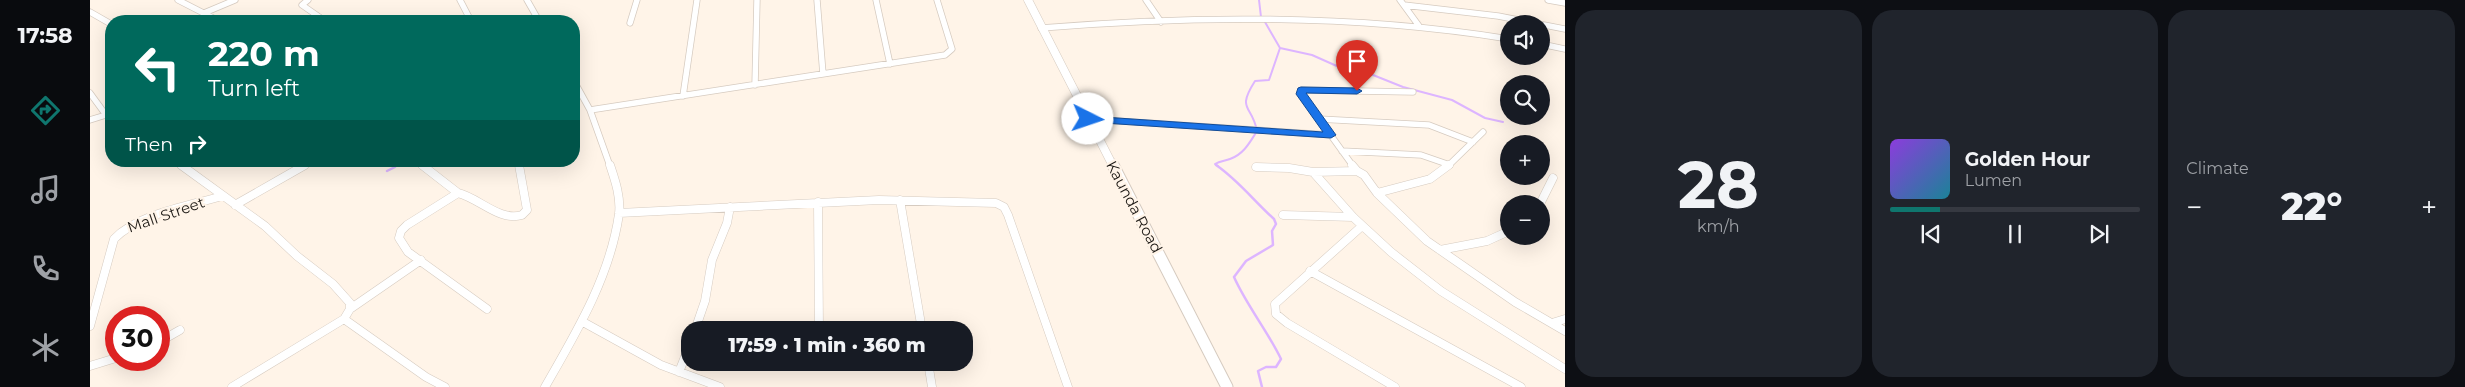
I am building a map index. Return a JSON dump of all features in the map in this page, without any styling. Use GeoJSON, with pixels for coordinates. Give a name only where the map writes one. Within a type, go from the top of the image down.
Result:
{"type":"FeatureCollection","features":[{"type":"Feature","properties":{"kind":"main road","name":"Kaunda Road"},"geometry":{"type":"LineString","coordinates":[[1028,0],[1227,387]]}},
{"type":"Feature","properties":{"kind":"street"},"geometry":{"type":"LineString","coordinates":[[178,0],[208,15]]}},
{"type":"Feature","properties":{"kind":"street"},"geometry":{"type":"LineString","coordinates":[[204,13],[235,0]]}},
{"type":"Feature","properties":{"kind":"street"},"geometry":{"type":"LineString","coordinates":[[308,0],[302,6],[315,15]]}},
{"type":"Feature","properties":{"kind":"street"},"geometry":{"type":"LineString","coordinates":[[460,0],[467,15]]}},
{"type":"Feature","properties":{"kind":"street"},"geometry":{"type":"LineString","coordinates":[[527,0],[536,15]]}},
{"type":"Feature","properties":{"kind":"street"},"geometry":{"type":"LineString","coordinates":[[630,23],[637,0]]}},
{"type":"Feature","properties":{"kind":"street"},"geometry":{"type":"LineString","coordinates":[[682,96],[697,0]]}},
{"type":"Feature","properties":{"kind":"street"},"geometry":{"type":"LineString","coordinates":[[755,85],[758,0]]}},
{"type":"Feature","properties":{"kind":"street"},"geometry":{"type":"LineString","coordinates":[[817,0],[823,74]]}},
{"type":"Feature","properties":{"kind":"street"},"geometry":{"type":"LineString","coordinates":[[876,0],[890,64]]}},
{"type":"Feature","properties":{"kind":"street"},"geometry":{"type":"LineString","coordinates":[[590,110],[936,57],[952,51],[937,0]]}},
{"type":"Feature","properties":{"kind":"street"},"geometry":{"type":"LineString","coordinates":[[1146,0],[1161,22]]}},
{"type":"Feature","properties":{"kind":"street"},"geometry":{"type":"LineString","coordinates":[[1400,0],[1419,26]]}},
{"type":"Feature","properties":{"kind":"street"},"geometry":{"type":"LineString","coordinates":[[1548,0],[1565,3]]}},
{"type":"Feature","properties":{"kind":"street"},"geometry":{"type":"LineString","coordinates":[[1404,6],[1498,16],[1565,28]]}},
{"type":"Feature","properties":{"kind":"street"},"geometry":{"type":"LineString","coordinates":[[90,12],[105,21]]}},
{"type":"Feature","properties":{"kind":"street"},"geometry":{"type":"LineString","coordinates":[[1041,28],[1108,22],[1337,21],[1419,26],[1500,38]]}},
{"type":"Feature","properties":{"kind":"street"},"geometry":{"type":"LineString","coordinates":[[1550,46],[1565,49]]}},
{"type":"Feature","properties":{"kind":"street"},"geometry":{"type":"LineString","coordinates":[[1357,172],[1301,94],[1301,90],[1413,92]]}},
{"type":"Feature","properties":{"kind":"street"},"geometry":{"type":"LineString","coordinates":[[545,387],[583,322],[599,285],[619,212],[618,194],[614,177],[590,110],[580,92]]}},
{"type":"Feature","properties":{"kind":"street"},"geometry":{"type":"LineString","coordinates":[[90,93],[105,111]]}},
{"type":"Feature","properties":{"kind":"street"},"geometry":{"type":"LineString","coordinates":[[90,120],[105,117]]}},
{"type":"Feature","properties":{"kind":"street"},"geometry":{"type":"LineString","coordinates":[[1088,119],[1331,135]]}},
{"type":"Feature","properties":{"kind":"street"},"geometry":{"type":"LineString","coordinates":[[1319,119],[1429,125],[1473,142]]}},
{"type":"Feature","properties":{"kind":"street"},"geometry":{"type":"LineString","coordinates":[[1377,193],[1430,179],[1450,165],[1483,132]]}},
{"type":"Feature","properties":{"kind":"street"},"geometry":{"type":"LineString","coordinates":[[1342,151],[1421,155],[1450,165]]}},
{"type":"Feature","properties":{"kind":"street"},"geometry":{"type":"LineString","coordinates":[[184,167],[265,226],[297,256],[333,284],[350,303],[350,309]]}},
{"type":"Feature","properties":{"kind":"street"},"geometry":{"type":"LineString","coordinates":[[235,204],[301,167]]}},
{"type":"Feature","properties":{"kind":"street"},"geometry":{"type":"LineString","coordinates":[[425,167],[458,193],[474,198],[507,216],[519,217],[527,210],[519,167]]}},
{"type":"Feature","properties":{"kind":"street"},"geometry":{"type":"LineString","coordinates":[[1256,167],[1289,168],[1313,172],[1357,172],[1364,175],[1377,193],[1427,241],[1516,302],[1565,331]]}},
{"type":"Feature","properties":{"kind":"street"},"geometry":{"type":"LineString","coordinates":[[1313,172],[1362,226],[1441,291],[1565,369]]}},
{"type":"Feature","properties":{"kind":"street"},"geometry":{"type":"LineString","coordinates":[[1544,195],[1553,178]]}},
{"type":"Feature","properties":{"kind":"street"},"geometry":{"type":"LineString","coordinates":[[458,193],[407,225],[401,231],[399,238],[404,248],[487,309]]}},
{"type":"Feature","properties":{"kind":"street","name":"Mall Street"},"geometry":{"type":"LineString","coordinates":[[90,326],[114,239],[119,233],[139,222],[222,196]]}},
{"type":"Feature","properties":{"kind":"street"},"geometry":{"type":"LineString","coordinates":[[619,212],[818,202],[900,200],[996,203],[1004,207],[1068,387]]}},
{"type":"Feature","properties":{"kind":"street"},"geometry":{"type":"LineString","coordinates":[[900,200],[920,321]]}},
{"type":"Feature","properties":{"kind":"street"},"geometry":{"type":"LineString","coordinates":[[818,202],[819,321]]}},
{"type":"Feature","properties":{"kind":"street"},"geometry":{"type":"LineString","coordinates":[[698,321],[705,301],[712,260],[727,223],[730,207]]}},
{"type":"Feature","properties":{"kind":"street"},"geometry":{"type":"LineString","coordinates":[[1283,215],[1353,217]]}},
{"type":"Feature","properties":{"kind":"street"},"geometry":{"type":"LineString","coordinates":[[1362,226],[1310,270],[1275,304],[1276,314],[1287,323],[1395,387]]}},
{"type":"Feature","properties":{"kind":"street"},"geometry":{"type":"LineString","coordinates":[[1440,250],[1487,241],[1500,235]]}},
{"type":"Feature","properties":{"kind":"street"},"geometry":{"type":"LineString","coordinates":[[232,387],[344,319],[350,309],[421,260]]}},
{"type":"Feature","properties":{"kind":"street"},"geometry":{"type":"LineString","coordinates":[[1310,270],[1521,387]]}},
{"type":"Feature","properties":{"kind":"street"},"geometry":{"type":"LineString","coordinates":[[344,319],[445,387]]}},
{"type":"Feature","properties":{"kind":"street"},"geometry":{"type":"LineString","coordinates":[[1552,323],[1565,319]]}},
{"type":"Feature","properties":{"kind":"street"},"geometry":{"type":"LineString","coordinates":[[583,322],[643,356],[720,387]]}},
{"type":"Feature","properties":{"kind":"street"},"geometry":{"type":"LineString","coordinates":[[170,336],[180,330]]}},
{"type":"Feature","properties":{"kind":"street"},"geometry":{"type":"LineString","coordinates":[[90,366],[105,361]]}},
{"type":"Feature","properties":{"kind":"street"},"geometry":{"type":"LineString","coordinates":[[679,372],[681,367]]}},
{"type":"Feature","properties":{"kind":"street"},"geometry":{"type":"LineString","coordinates":[[928,371],[932,387]]}},
{"type":"Feature","properties":{"kind":"waterway"},"geometry":{"type":"LineString","coordinates":[[1259,0],[1261,17]]}},
{"type":"Feature","properties":{"kind":"waterway"},"geometry":{"type":"LineString","coordinates":[[1265,22],[1280,48]]}},
{"type":"Feature","properties":{"kind":"waterway"},"geometry":{"type":"LineString","coordinates":[[1218,166],[1215,164],[1235,157],[1243,151],[1257,131],[1255,122],[1247,107],[1247,98],[1255,81],[1269,80],[1280,48]]}},
{"type":"Feature","properties":{"kind":"waterway"},"geometry":{"type":"LineString","coordinates":[[1280,48],[1312,55],[1339,67],[1373,75],[1403,87],[1452,100],[1485,118],[1500,121]]}},
{"type":"Feature","properties":{"kind":"waterway"},"geometry":{"type":"LineString","coordinates":[[1216,165],[1239,184],[1274,219],[1276,224],[1272,231],[1273,245],[1246,261],[1234,277],[1281,359],[1276,367],[1266,367],[1258,371],[1262,387]]}},
{"type":"Feature","properties":{"kind":"waterway"},"geometry":{"type":"LineString","coordinates":[[387,171],[395,167]]}},
{"type":"Feature","properties":{"kind":"route"},"geometry":{"type":"LineString","coordinates":[[1088,119],[1331,135],[1301,94],[1301,90],[1357,91]]}}]}
